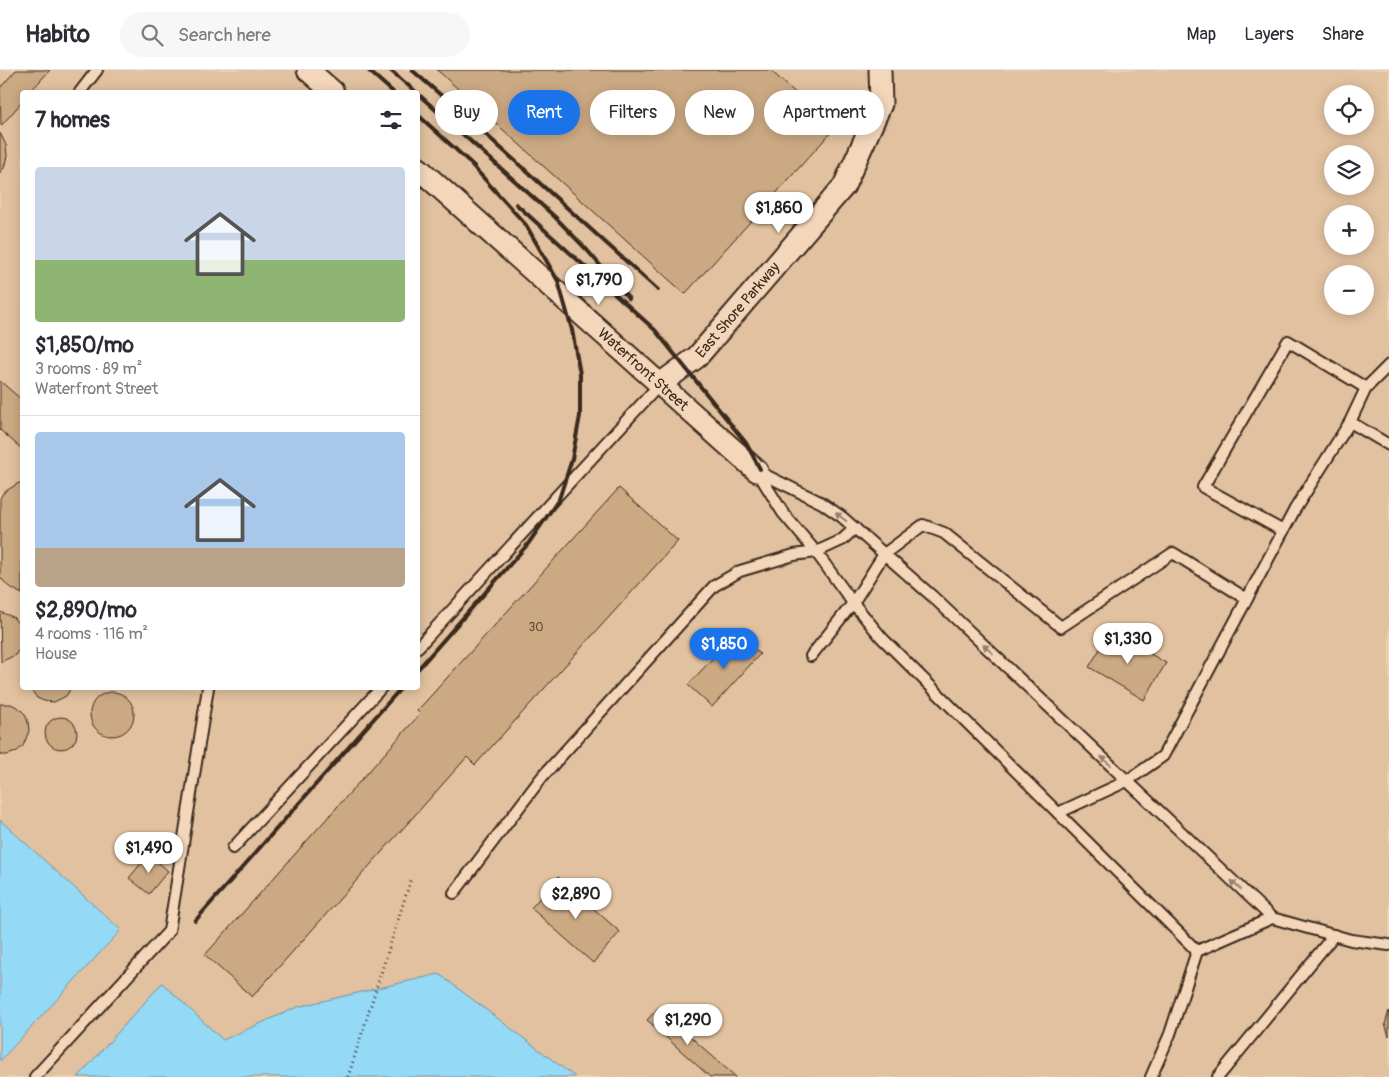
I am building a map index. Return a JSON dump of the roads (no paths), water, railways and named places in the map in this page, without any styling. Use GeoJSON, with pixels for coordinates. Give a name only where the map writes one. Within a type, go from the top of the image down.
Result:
{"type":"FeatureCollection","features":[{"type":"Feature","properties":{"kind":"street"},"geometry":{"type":"LineString","coordinates":[[308,70],[331,90]]}},
{"type":"Feature","properties":{"kind":"street","name":"East Shore Parkway"},"geometry":{"type":"LineString","coordinates":[[660,384],[696,356],[844,186],[881,104],[880,70]]}},
{"type":"Feature","properties":{"kind":"street","name":"Waterfront Street"},"geometry":{"type":"LineString","coordinates":[[420,170],[757,471]]}},
{"type":"Feature","properties":{"kind":"lane"},"geometry":{"type":"LineString","coordinates":[[82,90],[97,70]]}},
{"type":"Feature","properties":{"kind":"lane"},"geometry":{"type":"LineString","coordinates":[[1283,531],[1203,487],[1288,341],[1366,388]]}},
{"type":"Feature","properties":{"kind":"lane"},"geometry":{"type":"LineString","coordinates":[[1058,813],[1127,781],[1163,756],[1295,508],[1350,422],[1366,388],[1389,365]]}},
{"type":"Feature","properties":{"kind":"lane"},"geometry":{"type":"LineString","coordinates":[[420,645],[660,384]]}},
{"type":"Feature","properties":{"kind":"lane"},"geometry":{"type":"LineString","coordinates":[[1350,422],[1389,445]]}},
{"type":"Feature","properties":{"kind":"lane"},"geometry":{"type":"LineString","coordinates":[[757,471],[822,503],[855,528],[932,596],[1272,918],[1351,940],[1389,945]]}},
{"type":"Feature","properties":{"kind":"lane"},"geometry":{"type":"LineString","coordinates":[[757,471],[783,513],[816,552],[853,603],[882,638],[1197,951]]}},
{"type":"Feature","properties":{"kind":"lane"},"geometry":{"type":"LineString","coordinates":[[811,656],[853,603],[884,554],[923,525],[944,533],[1061,627],[1173,553],[1247,599]]}},
{"type":"Feature","properties":{"kind":"lane"},"geometry":{"type":"LineString","coordinates":[[454,893],[542,777],[714,586],[740,571],[794,555],[816,552],[842,540],[855,528]]}},
{"type":"Feature","properties":{"kind":"lane"},"geometry":{"type":"LineString","coordinates":[[35,1077],[169,931],[208,690]]}},
{"type":"Feature","properties":{"kind":"lane"},"geometry":{"type":"LineString","coordinates":[[233,848],[378,690]]}},
{"type":"Feature","properties":{"kind":"lane"},"geometry":{"type":"LineString","coordinates":[[1151,1077],[1170,1034],[1197,951],[1272,918]]}},
{"type":"Feature","properties":{"kind":"lane"},"geometry":{"type":"LineString","coordinates":[[1218,1077],[1334,935]]}},
{"type":"Feature","properties":{"kind":"water"},"geometry":{"type":"Polygon","coordinates":[[[0,820],[121,930],[0,1061],[0,820]]]}},
{"type":"Feature","properties":{"kind":"water"},"geometry":{"type":"Polygon","coordinates":[[[439,974],[575,1077],[78,1077],[162,983],[223,1040],[297,1007],[439,974]]]}},
{"type":"Feature","properties":{"kind":"railway"},"geometry":{"type":"LineString","coordinates":[[368,70],[391,90]]}},
{"type":"Feature","properties":{"kind":"railway"},"geometry":{"type":"LineString","coordinates":[[390,70],[414,90]]}},
{"type":"Feature","properties":{"kind":"railway"},"geometry":{"type":"LineString","coordinates":[[412,70],[658,290]]}},
{"type":"Feature","properties":{"kind":"railway"},"geometry":{"type":"LineString","coordinates":[[420,96],[555,217],[587,250],[629,299]]}},
{"type":"Feature","properties":{"kind":"railway"},"geometry":{"type":"LineString","coordinates":[[420,117],[475,167]]}},
{"type":"Feature","properties":{"kind":"railway"},"geometry":{"type":"LineString","coordinates":[[420,667],[528,544],[559,499],[572,459],[580,416],[580,374],[572,330],[558,281],[526,225],[470,163]]}},
{"type":"Feature","properties":{"kind":"railway"},"geometry":{"type":"LineString","coordinates":[[516,204],[655,330],[746,443],[760,469]]}},
{"type":"Feature","properties":{"kind":"railway"},"geometry":{"type":"LineString","coordinates":[[195,921],[399,690]]}}]}
